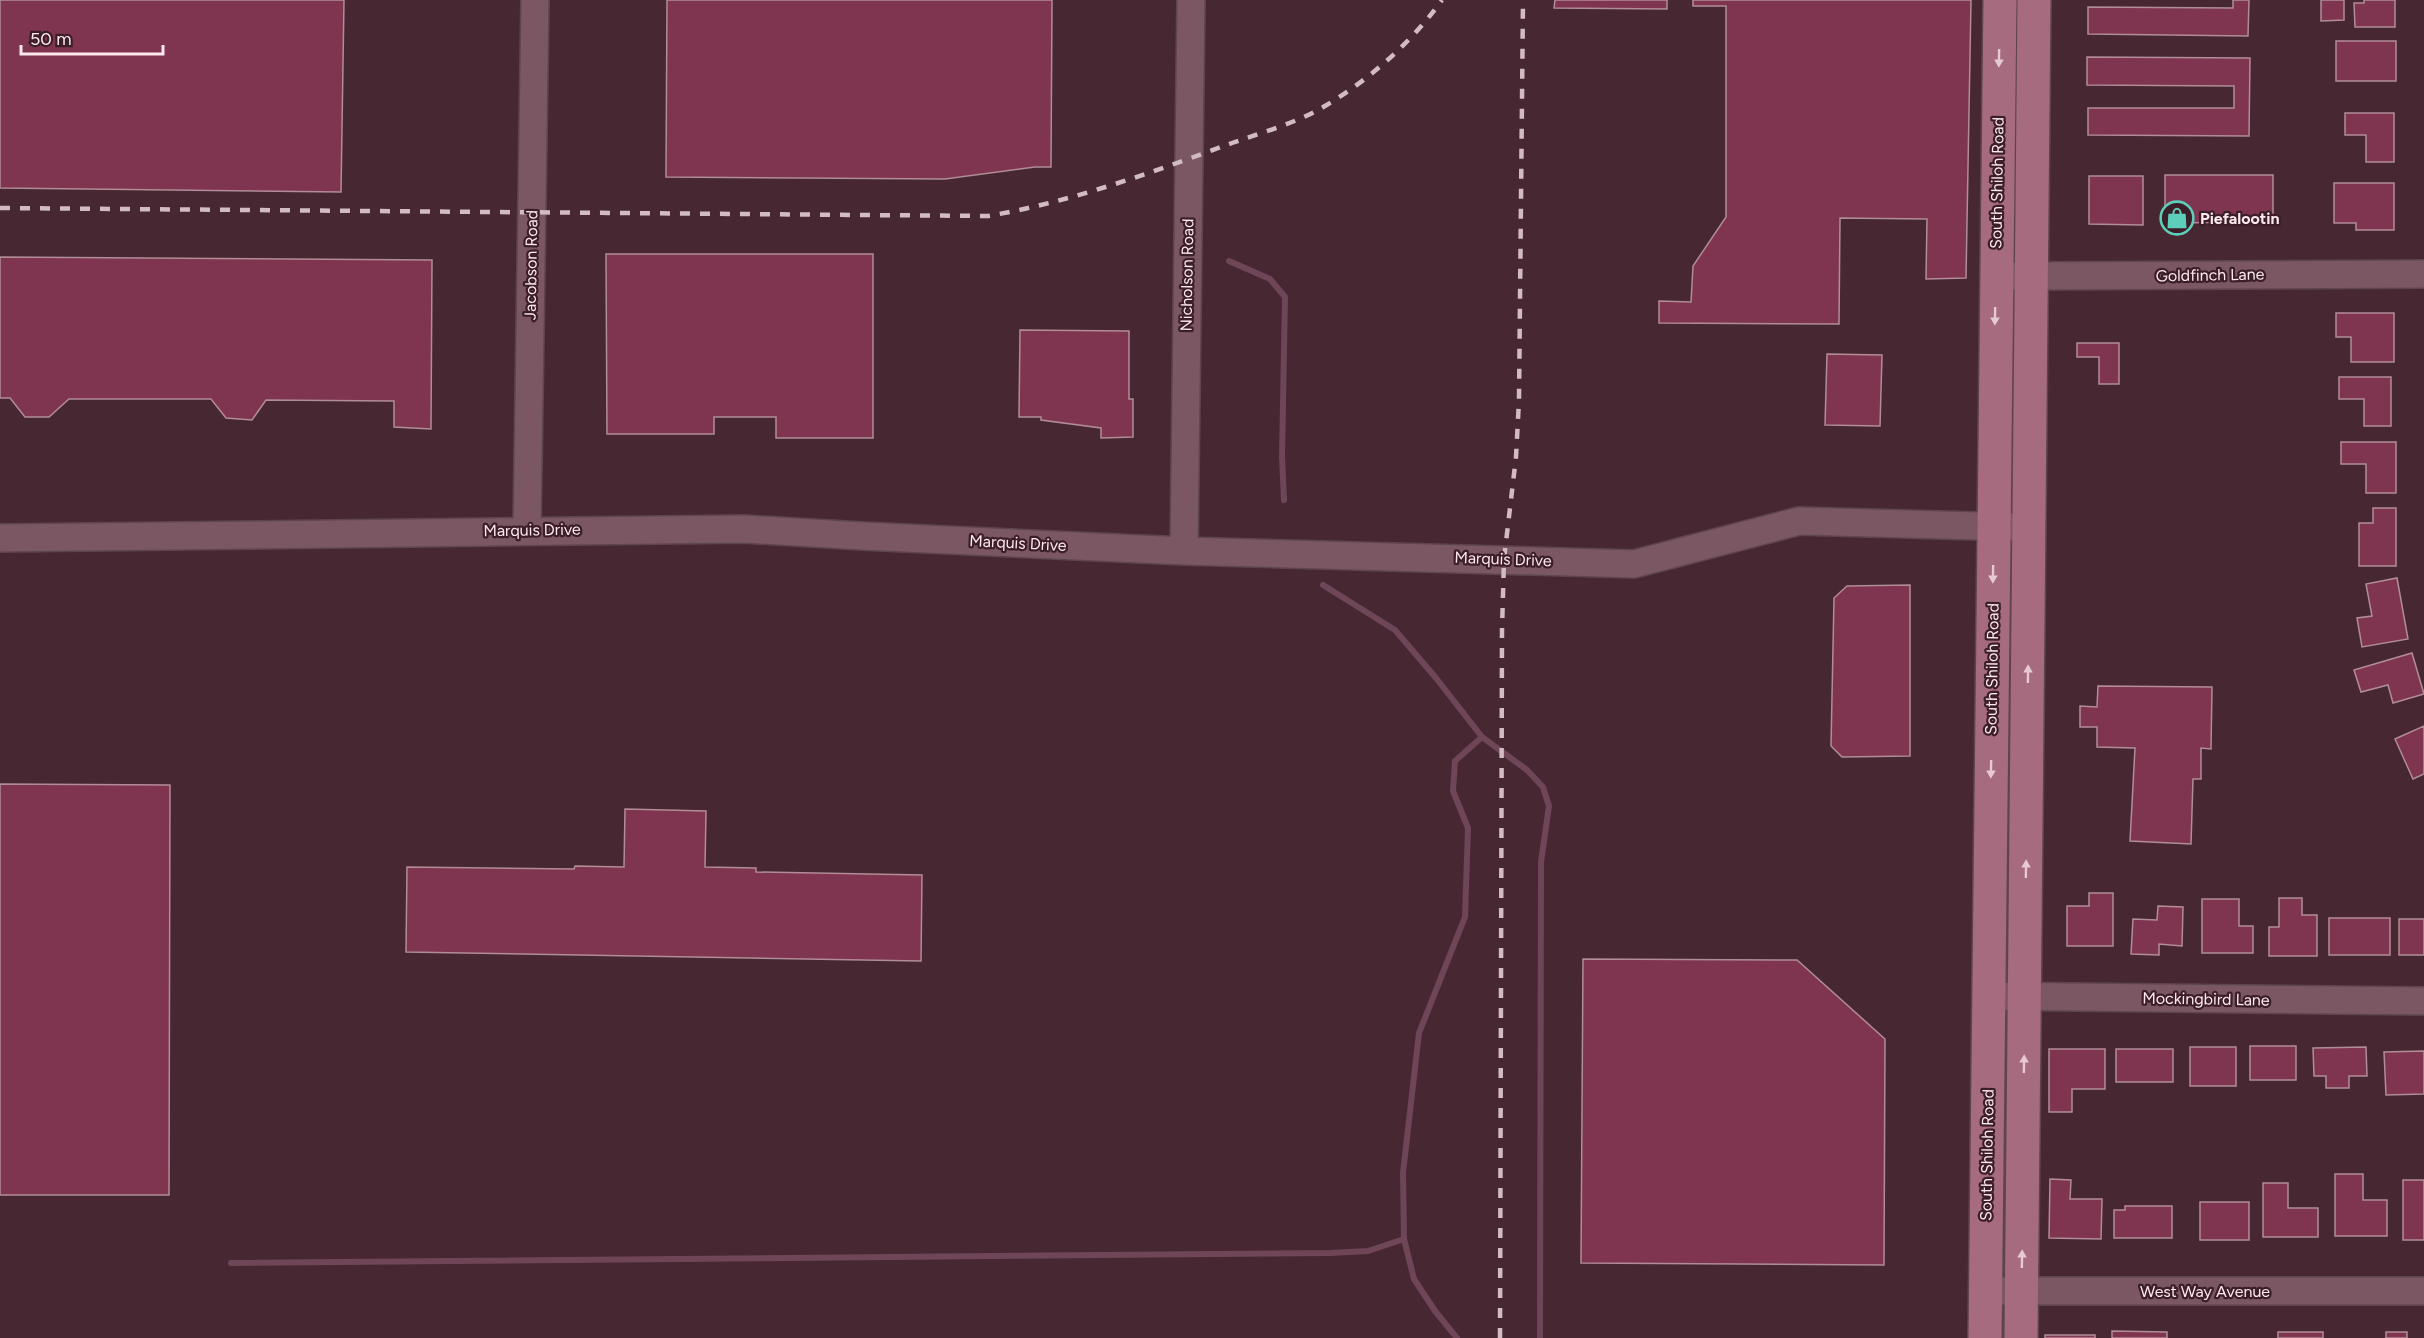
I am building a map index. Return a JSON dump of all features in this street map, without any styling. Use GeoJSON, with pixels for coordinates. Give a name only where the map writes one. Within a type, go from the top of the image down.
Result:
{"type":"FeatureCollection","features":[{"type":"Feature","properties":{"kind":"main road","name":"South Shiloh Road"},"geometry":{"type":"LineString","coordinates":[[1985,1338],[2000,0]]}},
{"type":"Feature","properties":{"kind":"main road"},"geometry":{"type":"LineString","coordinates":[[2021,1338],[2034,0]]}},
{"type":"Feature","properties":{"kind":"street","name":"Jacobson Road"},"geometry":{"type":"LineString","coordinates":[[527,530],[535,0]]}},
{"type":"Feature","properties":{"kind":"street","name":"Nicholson Road"},"geometry":{"type":"LineString","coordinates":[[1184,551],[1191,0]]}},
{"type":"Feature","properties":{"kind":"street","name":"Goldfinch Lane"},"geometry":{"type":"LineString","coordinates":[[1996,277],[2424,273]]}},
{"type":"Feature","properties":{"kind":"street","name":"Marquis Drive"},"geometry":{"type":"LineString","coordinates":[[0,538],[744,529],[1184,551],[1634,564],[1799,521],[2030,527]]}},
{"type":"Feature","properties":{"kind":"street","name":"Mockingbird Lane"},"geometry":{"type":"LineString","coordinates":[[1989,996],[2424,1001]]}},
{"type":"Feature","properties":{"kind":"street","name":"West Way Avenue"},"geometry":{"type":"LineString","coordinates":[[1986,1291],[2424,1291]]}},
{"type":"Feature","properties":{"kind":"building"},"geometry":{"type":"Polygon","coordinates":[[[0,0],[344,0],[341,192],[0,188],[0,0]]]}},
{"type":"Feature","properties":{"kind":"building"},"geometry":{"type":"Polygon","coordinates":[[[667,0],[1052,0],[1051,167],[945,179],[666,177],[667,0]]]}},
{"type":"Feature","properties":{"kind":"building"},"geometry":{"type":"Polygon","coordinates":[[[1555,0],[1667,0],[1667,9],[1554,8],[1555,0]]]}},
{"type":"Feature","properties":{"kind":"building"},"geometry":{"type":"Polygon","coordinates":[[[1693,0],[1971,0],[1966,278],[1926,279],[1927,219],[1840,218],[1839,324],[1659,323],[1659,301],[1691,302],[1693,266],[1726,217],[1726,6],[1693,6],[1693,0]]]}},
{"type":"Feature","properties":{"kind":"building"},"geometry":{"type":"Polygon","coordinates":[[[2233,0],[2249,0],[2248,36],[2088,34],[2088,7],[2233,8],[2233,0]]]}},
{"type":"Feature","properties":{"kind":"building"},"geometry":{"type":"Polygon","coordinates":[[[2321,0],[2344,0],[2344,20],[2321,21],[2321,0]]]}},
{"type":"Feature","properties":{"kind":"building"},"geometry":{"type":"Polygon","coordinates":[[[2364,0],[2395,0],[2395,27],[2355,27],[2354,3],[2364,3],[2364,0]]]}},
{"type":"Feature","properties":{"kind":"building"},"geometry":{"type":"Polygon","coordinates":[[[2336,41],[2396,41],[2396,81],[2336,81],[2336,41]]]}},
{"type":"Feature","properties":{"kind":"building"},"geometry":{"type":"Polygon","coordinates":[[[2087,57],[2250,58],[2249,136],[2088,135],[2088,108],[2234,108],[2234,86],[2087,85],[2087,57]]]}},
{"type":"Feature","properties":{"kind":"building"},"geometry":{"type":"Polygon","coordinates":[[[2345,113],[2394,113],[2394,162],[2366,162],[2366,135],[2345,135],[2345,113]]]}},
{"type":"Feature","properties":{"kind":"building"},"geometry":{"type":"Polygon","coordinates":[[[2165,175],[2273,175],[2273,222],[2165,223],[2165,175]]]}},
{"type":"Feature","properties":{"kind":"building"},"geometry":{"type":"Polygon","coordinates":[[[2089,176],[2143,176],[2143,225],[2089,224],[2089,176]]]}},
{"type":"Feature","properties":{"kind":"building"},"geometry":{"type":"Polygon","coordinates":[[[2334,183],[2394,183],[2394,230],[2356,230],[2356,223],[2334,223],[2334,183]]]}},
{"type":"Feature","properties":{"kind":"building"},"geometry":{"type":"Polygon","coordinates":[[[606,254],[873,254],[873,438],[776,438],[776,417],[714,417],[714,434],[607,434],[606,254]]]}},
{"type":"Feature","properties":{"kind":"building"},"geometry":{"type":"Polygon","coordinates":[[[0,257],[432,260],[431,429],[394,427],[394,401],[266,400],[252,420],[226,418],[211,399],[69,399],[49,417],[25,417],[10,398],[0,398],[0,257]]]}},
{"type":"Feature","properties":{"kind":"building"},"geometry":{"type":"Polygon","coordinates":[[[2336,313],[2394,313],[2394,362],[2351,362],[2351,337],[2336,337],[2336,313]]]}},
{"type":"Feature","properties":{"kind":"building"},"geometry":{"type":"Polygon","coordinates":[[[1020,330],[1129,331],[1129,399],[1133,399],[1133,437],[1101,438],[1101,428],[1041,420],[1041,417],[1019,417],[1020,330]]]}},
{"type":"Feature","properties":{"kind":"building"},"geometry":{"type":"Polygon","coordinates":[[[2077,343],[2119,343],[2119,384],[2099,384],[2099,357],[2077,357],[2077,343]]]}},
{"type":"Feature","properties":{"kind":"building"},"geometry":{"type":"Polygon","coordinates":[[[1827,354],[1882,355],[1880,426],[1825,425],[1827,354]]]}},
{"type":"Feature","properties":{"kind":"building"},"geometry":{"type":"Polygon","coordinates":[[[2339,377],[2391,377],[2391,426],[2364,426],[2364,399],[2339,399],[2339,377]]]}},
{"type":"Feature","properties":{"kind":"building"},"geometry":{"type":"Polygon","coordinates":[[[2341,442],[2396,442],[2396,493],[2366,493],[2366,464],[2341,464],[2341,442]]]}},
{"type":"Feature","properties":{"kind":"building"},"geometry":{"type":"Polygon","coordinates":[[[2373,508],[2396,508],[2396,566],[2359,566],[2359,523],[2373,523],[2373,508]]]}},
{"type":"Feature","properties":{"kind":"building"},"geometry":{"type":"Polygon","coordinates":[[[2397,578],[2408,639],[2362,647],[2357,618],[2372,616],[2366,584],[2397,578]]]}},
{"type":"Feature","properties":{"kind":"building"},"geometry":{"type":"Polygon","coordinates":[[[1910,585],[1910,756],[1842,757],[1831,746],[1834,598],[1847,586],[1910,585]]]}},
{"type":"Feature","properties":{"kind":"building"},"geometry":{"type":"Polygon","coordinates":[[[2412,653],[2424,694],[2393,703],[2388,685],[2361,692],[2354,670],[2412,653]]]}},
{"type":"Feature","properties":{"kind":"building"},"geometry":{"type":"Polygon","coordinates":[[[2098,686],[2212,687],[2211,749],[2201,748],[2201,779],[2193,779],[2191,844],[2130,841],[2135,748],[2097,747],[2097,727],[2080,727],[2080,706],[2097,707],[2098,686]]]}},
{"type":"Feature","properties":{"kind":"building"},"geometry":{"type":"Polygon","coordinates":[[[2424,726],[2424,774],[2413,779],[2395,739],[2424,726]]]}},
{"type":"Feature","properties":{"kind":"building"},"geometry":{"type":"Polygon","coordinates":[[[0,784],[170,785],[169,1195],[0,1195],[0,784]]]}},
{"type":"Feature","properties":{"kind":"building"},"geometry":{"type":"Polygon","coordinates":[[[625,809],[706,811],[705,867],[756,868],[756,872],[922,875],[921,961],[406,952],[407,867],[574,869],[575,866],[624,867],[625,809]]]}},
{"type":"Feature","properties":{"kind":"building"},"geometry":{"type":"Polygon","coordinates":[[[2089,893],[2113,893],[2113,946],[2067,946],[2067,906],[2089,906],[2089,893]]]}},
{"type":"Feature","properties":{"kind":"building"},"geometry":{"type":"Polygon","coordinates":[[[2279,898],[2302,898],[2302,915],[2317,915],[2317,956],[2269,956],[2269,927],[2279,927],[2279,898]]]}},
{"type":"Feature","properties":{"kind":"building"},"geometry":{"type":"Polygon","coordinates":[[[2202,899],[2239,899],[2239,926],[2253,926],[2253,953],[2202,953],[2202,899]]]}},
{"type":"Feature","properties":{"kind":"building"},"geometry":{"type":"Polygon","coordinates":[[[2158,906],[2183,907],[2182,946],[2159,944],[2159,955],[2131,954],[2133,919],[2157,920],[2158,906]]]}},
{"type":"Feature","properties":{"kind":"building"},"geometry":{"type":"Polygon","coordinates":[[[2329,918],[2390,918],[2390,955],[2329,955],[2329,918]]]}},
{"type":"Feature","properties":{"kind":"building"},"geometry":{"type":"Polygon","coordinates":[[[2399,919],[2424,919],[2424,955],[2399,955],[2399,919]]]}},
{"type":"Feature","properties":{"kind":"building"},"geometry":{"type":"Polygon","coordinates":[[[1583,959],[1797,960],[1885,1039],[1884,1265],[1581,1263],[1583,959]]]}},
{"type":"Feature","properties":{"kind":"building"},"geometry":{"type":"Polygon","coordinates":[[[2250,1046],[2296,1046],[2296,1080],[2250,1080],[2250,1046]]]}},
{"type":"Feature","properties":{"kind":"building"},"geometry":{"type":"Polygon","coordinates":[[[2190,1047],[2236,1047],[2236,1086],[2190,1086],[2190,1047]]]}},
{"type":"Feature","properties":{"kind":"building"},"geometry":{"type":"Polygon","coordinates":[[[2366,1047],[2367,1076],[2349,1076],[2349,1088],[2326,1088],[2326,1076],[2314,1076],[2313,1048],[2366,1047]]]}},
{"type":"Feature","properties":{"kind":"building"},"geometry":{"type":"Polygon","coordinates":[[[2049,1049],[2105,1049],[2105,1089],[2072,1089],[2072,1112],[2049,1112],[2049,1049]]]}},
{"type":"Feature","properties":{"kind":"building"},"geometry":{"type":"Polygon","coordinates":[[[2116,1049],[2173,1049],[2173,1082],[2116,1082],[2116,1049]]]}},
{"type":"Feature","properties":{"kind":"building"},"geometry":{"type":"Polygon","coordinates":[[[2424,1051],[2424,1094],[2386,1095],[2384,1052],[2424,1051]]]}},
{"type":"Feature","properties":{"kind":"building"},"geometry":{"type":"Polygon","coordinates":[[[2335,1174],[2363,1174],[2363,1200],[2387,1200],[2387,1236],[2335,1236],[2335,1174]]]}},
{"type":"Feature","properties":{"kind":"building"},"geometry":{"type":"Polygon","coordinates":[[[2050,1179],[2071,1180],[2070,1199],[2102,1199],[2101,1239],[2049,1238],[2050,1179]]]}},
{"type":"Feature","properties":{"kind":"building"},"geometry":{"type":"Polygon","coordinates":[[[2403,1180],[2424,1180],[2424,1240],[2403,1240],[2403,1180]]]}},
{"type":"Feature","properties":{"kind":"building"},"geometry":{"type":"Polygon","coordinates":[[[2263,1183],[2288,1183],[2288,1208],[2318,1208],[2318,1237],[2263,1237],[2263,1183]]]}},
{"type":"Feature","properties":{"kind":"building"},"geometry":{"type":"Polygon","coordinates":[[[2200,1202],[2249,1202],[2249,1240],[2200,1240],[2200,1202]]]}},
{"type":"Feature","properties":{"kind":"building"},"geometry":{"type":"Polygon","coordinates":[[[2125,1206],[2172,1206],[2172,1238],[2114,1238],[2114,1210],[2125,1210],[2125,1206]]]}},
{"type":"Feature","properties":{"kind":"building"},"geometry":{"type":"Polygon","coordinates":[[[2112,1331],[2167,1332],[2167,1338],[2112,1338],[2112,1331]]]}},
{"type":"Feature","properties":{"kind":"building"},"geometry":{"type":"Polygon","coordinates":[[[2278,1332],[2323,1332],[2323,1338],[2278,1338],[2278,1332]]]}},
{"type":"Feature","properties":{"kind":"building"},"geometry":{"type":"Polygon","coordinates":[[[2386,1332],[2407,1332],[2407,1338],[2386,1338],[2386,1332]]]}},
{"type":"Feature","properties":{"kind":"building"},"geometry":{"type":"Polygon","coordinates":[[[2045,1335],[2095,1335],[2095,1338],[2045,1338],[2045,1335]]]}},
{"type":"Feature","properties":{"kind":"waterway"},"geometry":{"type":"LineString","coordinates":[[1229,261],[1270,279],[1285,297],[1282,457],[1284,500]]}},
{"type":"Feature","properties":{"kind":"waterway"},"geometry":{"type":"LineString","coordinates":[[1323,585],[1395,630],[1482,737],[1527,770],[1543,787],[1549,806],[1541,862],[1540,1338]]}},
{"type":"Feature","properties":{"kind":"waterway"},"geometry":{"type":"LineString","coordinates":[[1457,1338],[1435,1311],[1414,1279],[1404,1239],[1403,1173],[1419,1033],[1465,917],[1468,828],[1453,791],[1455,761],[1482,737]]}},
{"type":"Feature","properties":{"kind":"waterway"},"geometry":{"type":"LineString","coordinates":[[231,1263],[1330,1253],[1368,1251],[1404,1239]]}},
{"type":"Feature","properties":{"kind":"railway"},"geometry":{"type":"LineString","coordinates":[[0,208],[988,216],[1050,203],[1111,185],[1303,117],[1325,106],[1374,72],[1417,31],[1442,0]]}},
{"type":"Feature","properties":{"kind":"railway"},"geometry":{"type":"LineString","coordinates":[[1500,1338],[1502,630],[1504,559],[1516,457],[1519,400],[1523,0]]}},
{"type":"Feature","properties":{"kind":"place","name":"Piefalootin"},"geometry":{"type":"Point","coordinates":[2177,218]}}]}
